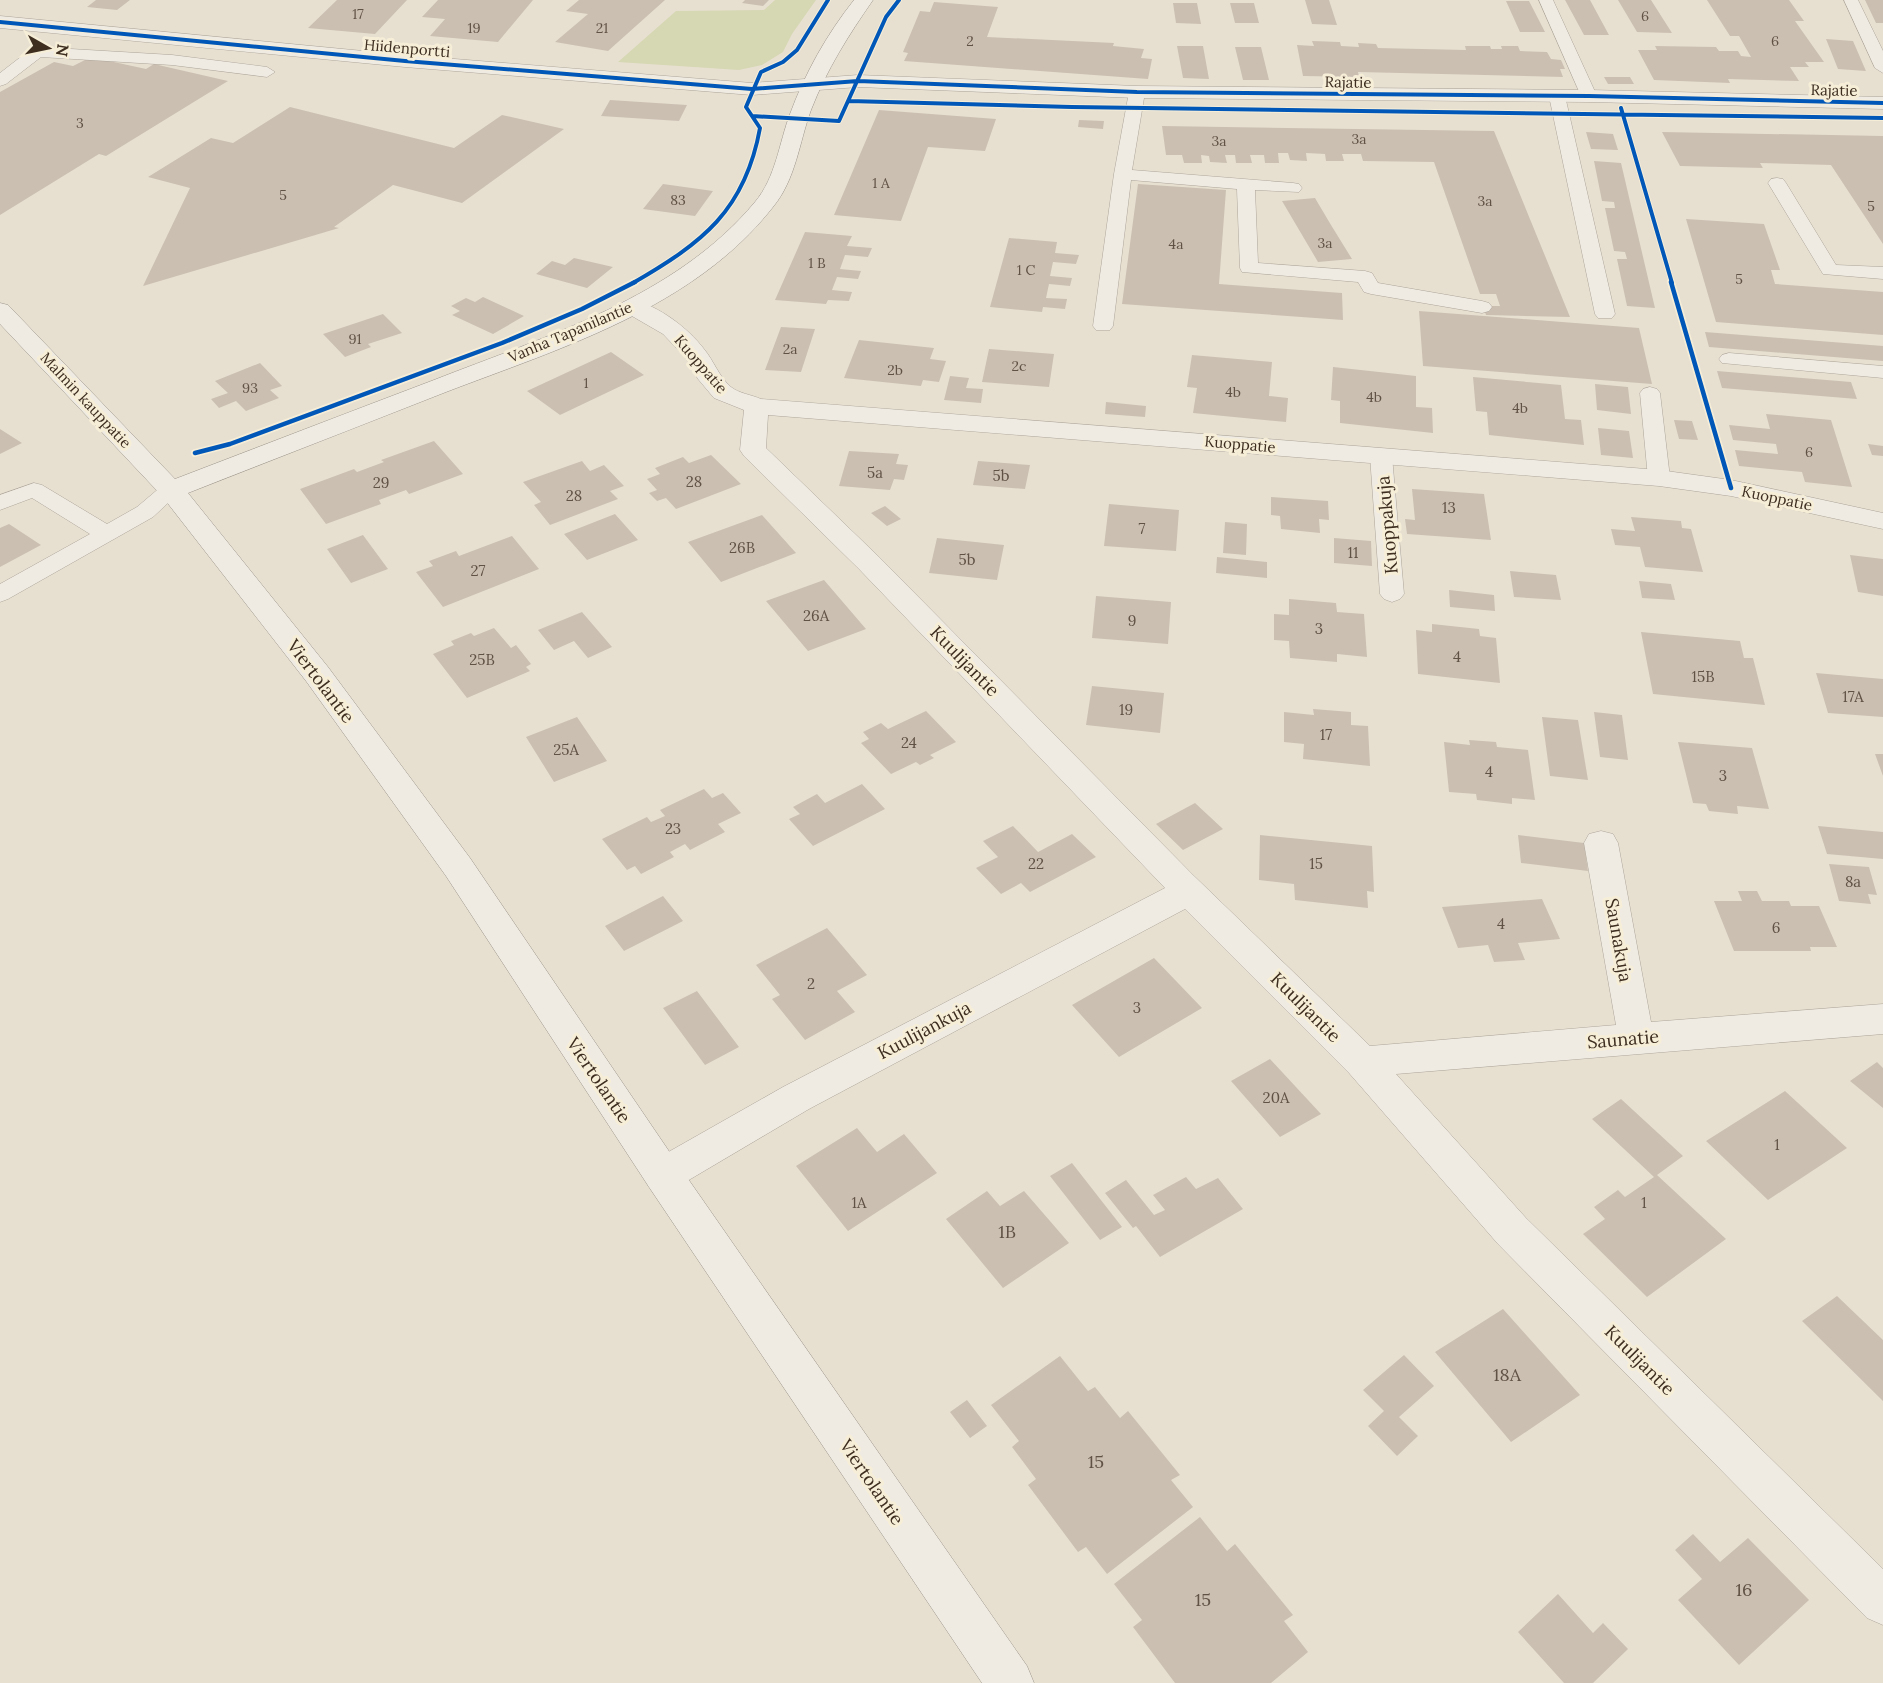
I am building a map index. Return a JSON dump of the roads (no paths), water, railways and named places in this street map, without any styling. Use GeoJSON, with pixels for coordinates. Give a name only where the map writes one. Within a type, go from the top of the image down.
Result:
{"type":"FeatureCollection","features":[{"type":"Feature","properties":{"kind":"street","name":"Vanha Tapanilantie"},"geometry":{"type":"LineString","coordinates":[[171,490],[561,339],[633,307],[674,283],[734,238],[764,205],[782,174],[795,129],[825,53],[847,20],[864,0]]}},
{"type":"Feature","properties":{"kind":"street","name":"Hiidenportti"},"geometry":{"type":"LineString","coordinates":[[0,22],[405,61],[743,88],[813,84]]}},
{"type":"Feature","properties":{"kind":"street","name":"Rajatie"},"geometry":{"type":"LineString","coordinates":[[813,84],[866,81],[1137,92],[1589,96],[1883,103]]}},
{"type":"Feature","properties":{"kind":"street","name":"Kuoppatie"},"geometry":{"type":"LineString","coordinates":[[633,307],[670,329],[695,353],[706,374],[723,393],[757,406],[1659,478],[1731,488],[1883,521]]}},
{"type":"Feature","properties":{"kind":"street","name":"Malmin kauppatie"},"geometry":{"type":"LineString","coordinates":[[0,310],[171,490]]}},
{"type":"Feature","properties":{"kind":"street","name":"Kuulijantie"},"geometry":{"type":"LineString","coordinates":[[757,406],[753,450],[869,563],[1189,892],[1362,1062],[1512,1231],[1883,1602]]}},
{"type":"Feature","properties":{"kind":"street","name":"Viertolantie"},"geometry":{"type":"LineString","coordinates":[[171,490],[318,674],[458,867],[663,1175],[1010,1683]]}},
{"type":"Feature","properties":{"kind":"street","name":"Saunakuja"},"geometry":{"type":"LineString","coordinates":[[1601,843],[1636,1038]]}},
{"type":"Feature","properties":{"kind":"street","name":"Kuulijankuja"},"geometry":{"type":"LineString","coordinates":[[663,1175],[796,1098],[1160,905],[1189,892]]}},
{"type":"Feature","properties":{"kind":"street","name":"Saunatie"},"geometry":{"type":"LineString","coordinates":[[1362,1062],[1883,1019]]}},
{"type":"Feature","properties":{"kind":"lane"},"geometry":{"type":"LineString","coordinates":[[1546,0],[1589,96]]}},
{"type":"Feature","properties":{"kind":"lane"},"geometry":{"type":"LineString","coordinates":[[1851,0],[1883,68]]}},
{"type":"Feature","properties":{"kind":"lane"},"geometry":{"type":"LineString","coordinates":[[75,52],[101,32]]}},
{"type":"Feature","properties":{"kind":"lane"},"geometry":{"type":"LineString","coordinates":[[0,81],[37,52],[75,52],[172,60],[267,72]]}},
{"type":"Feature","properties":{"kind":"lane"},"geometry":{"type":"LineString","coordinates":[[1103,326],[1123,174],[1137,92]]}},
{"type":"Feature","properties":{"kind":"lane"},"geometry":{"type":"LineString","coordinates":[[1557,96],[1605,315]]}},
{"type":"Feature","properties":{"kind":"lane"},"geometry":{"type":"LineString","coordinates":[[1123,174],[1293,188]]}},
{"type":"Feature","properties":{"kind":"lane"},"geometry":{"type":"LineString","coordinates":[[1777,183],[1830,270],[1883,273]]}},
{"type":"Feature","properties":{"kind":"lane"},"geometry":{"type":"LineString","coordinates":[[1246,184],[1249,268],[1365,278],[1371,288],[1482,308]]}},
{"type":"Feature","properties":{"kind":"lane"},"geometry":{"type":"LineString","coordinates":[[1729,359],[1883,372]]}},
{"type":"Feature","properties":{"kind":"lane"},"geometry":{"type":"LineString","coordinates":[[1650,393],[1659,478]]}},
{"type":"Feature","properties":{"kind":"lane","name":"Kuoppakuja"},"geometry":{"type":"LineString","coordinates":[[1381,456],[1392,594]]}},
{"type":"Feature","properties":{"kind":"lane"},"geometry":{"type":"LineString","coordinates":[[0,502],[34,490],[107,534]]}},
{"type":"Feature","properties":{"kind":"lane"},"geometry":{"type":"LineString","coordinates":[[0,594],[145,512],[171,490]]}}]}
